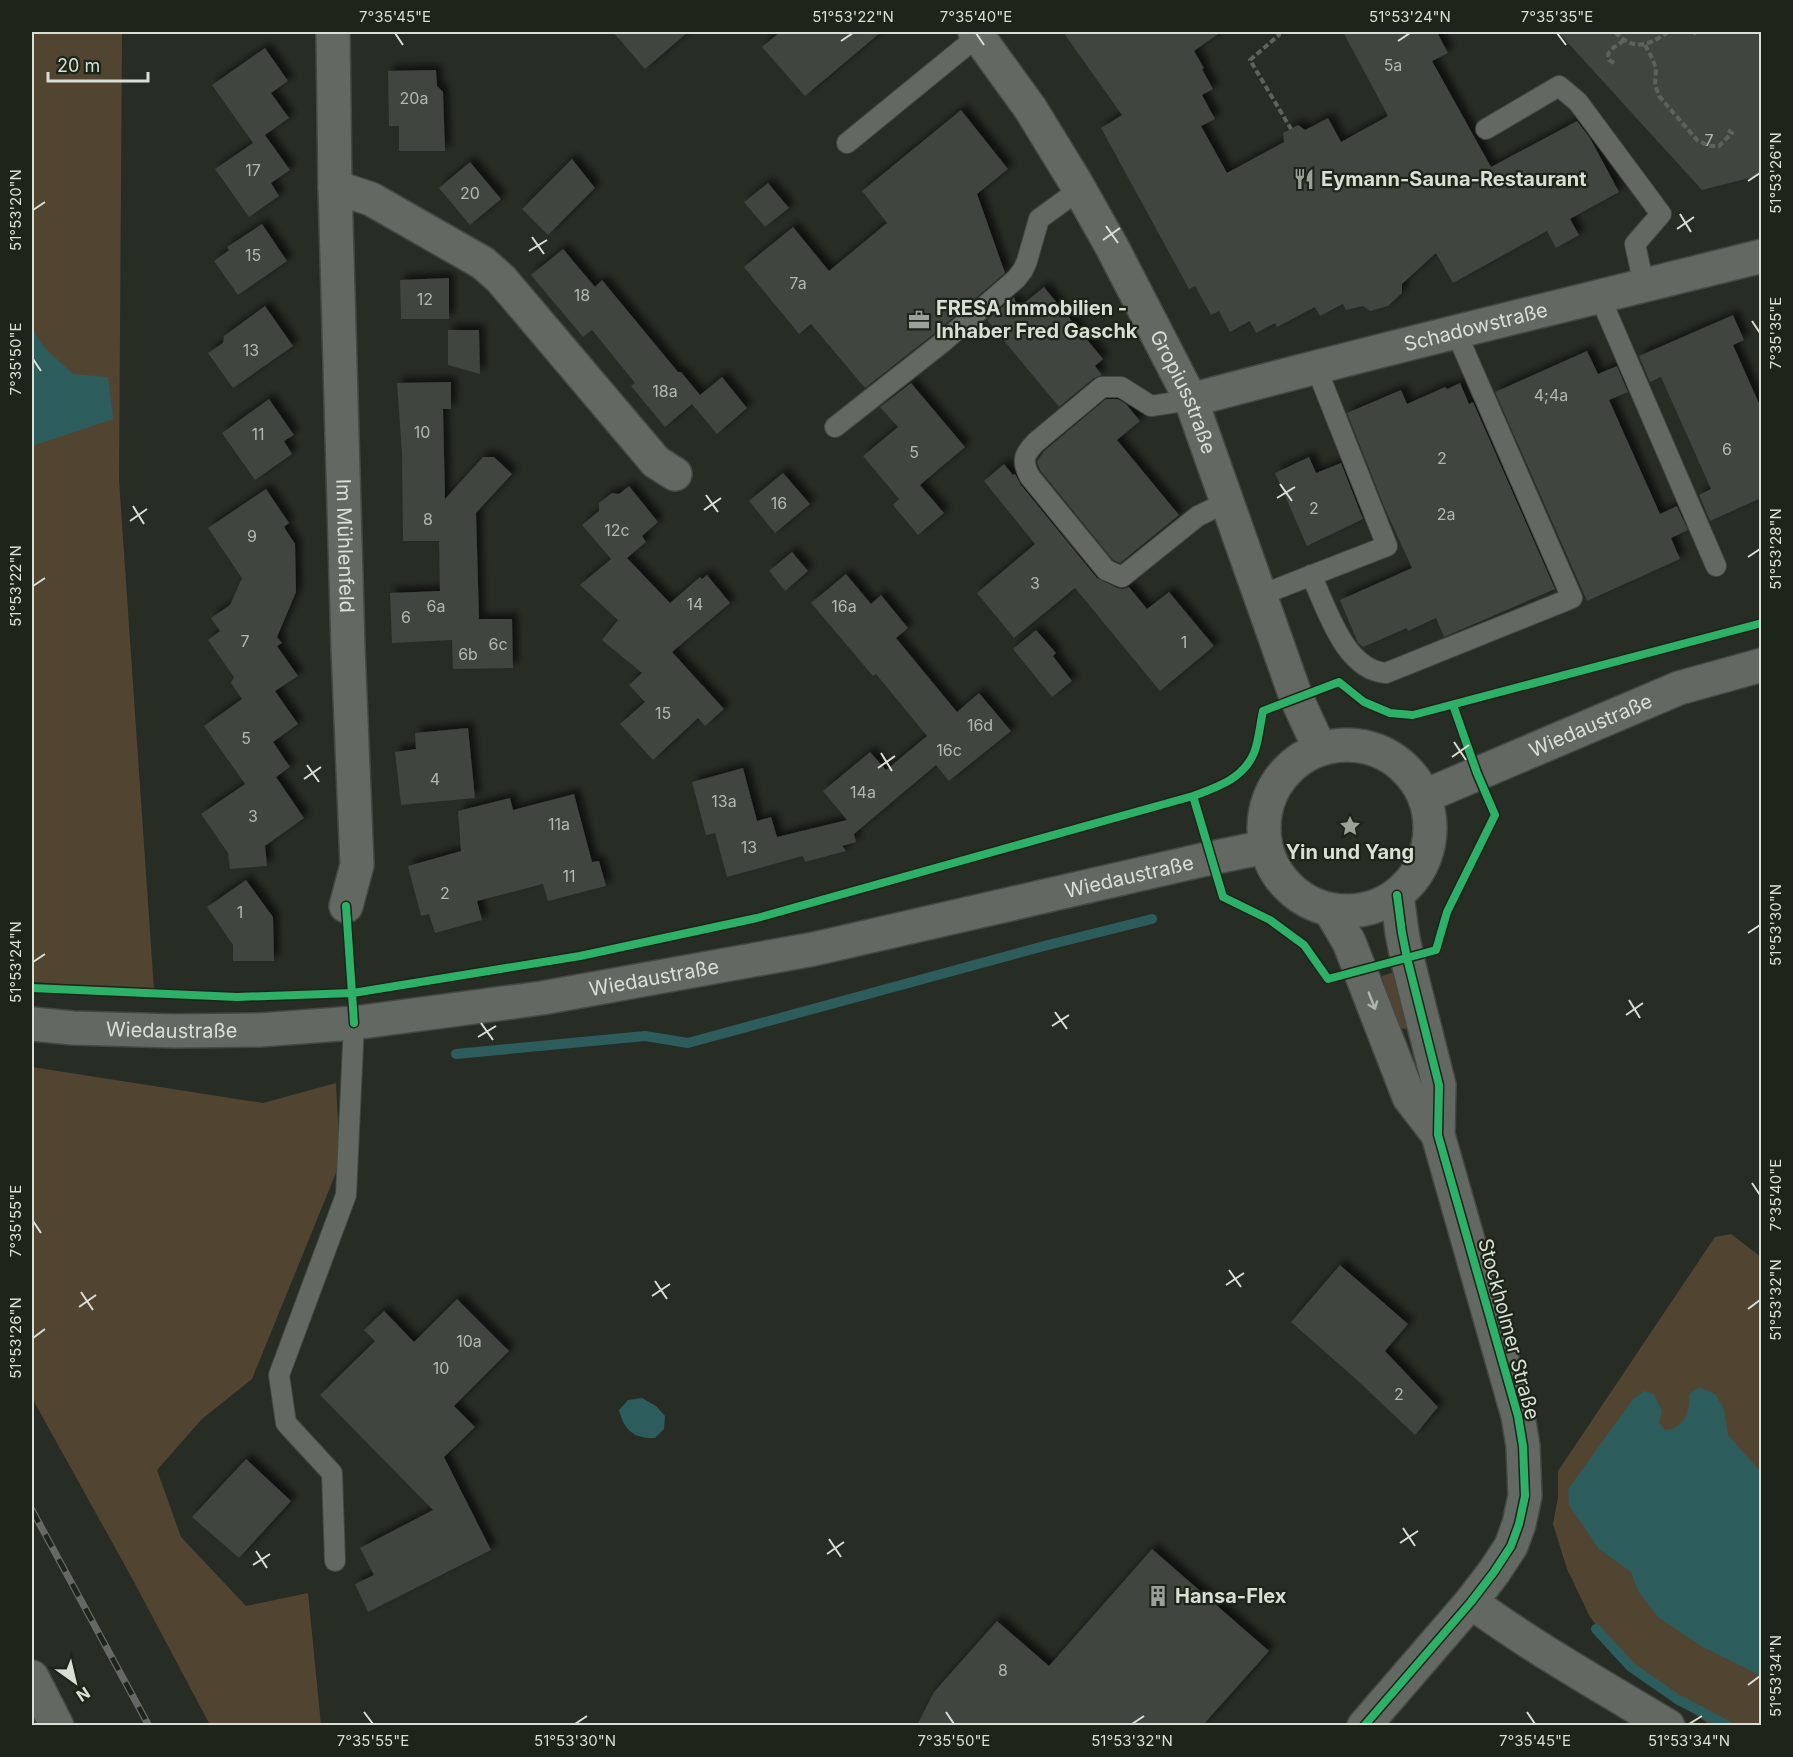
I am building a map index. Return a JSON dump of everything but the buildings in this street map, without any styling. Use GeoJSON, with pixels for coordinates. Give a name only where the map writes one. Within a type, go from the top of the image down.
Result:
{"type":"FeatureCollection","features":[{"type":"Feature","properties":{"kind":"street","name":"Im Mühlenfeld"},"geometry":{"type":"LineString","coordinates":[[333,32],[348,648],[357,866],[346,906]]}},
{"type":"Feature","properties":{"kind":"street","name":"Gropiusstraße"},"geometry":{"type":"LineString","coordinates":[[976,34],[1030,108],[1079,190],[1112,247],[1191,400],[1296,697],[1320,749]]}},
{"type":"Feature","properties":{"kind":"street"},"geometry":{"type":"LineString","coordinates":[[335,187],[371,199],[483,263],[501,279],[656,462],[675,474]]}},
{"type":"Feature","properties":{"kind":"street","name":"Schadowstraße"},"geometry":{"type":"LineString","coordinates":[[1191,400],[1316,366],[1761,256]]}},
{"type":"Feature","properties":{"kind":"street","name":"Wiedaustraße"},"geometry":{"type":"LineString","coordinates":[[1425,796],[1679,688],[1761,664]]}},
{"type":"Feature","properties":{"kind":"street"},"geometry":{"type":"LineString","coordinates":[[1345,744],[1370,747],[1393,758],[1412,775],[1425,796],[1430,823],[1428,851],[1416,875],[1397,895],[1373,907],[1352,911],[1330,910],[1312,904],[1282,881],[1265,847],[1264,823],[1269,799],[1280,777],[1298,760],[1320,749],[1345,744]]}},
{"type":"Feature","properties":{"kind":"street","name":"Wiedaustraße"},"geometry":{"type":"LineString","coordinates":[[32,1024],[73,1028],[175,1031],[260,1030],[354,1023],[542,998],[814,949],[1265,847]]}},
{"type":"Feature","properties":{"kind":"street","name":"Stockholmer Straße"},"geometry":{"type":"LineString","coordinates":[[1364,1725],[1471,1602],[1494,1572],[1510,1546],[1519,1524],[1525,1496],[1525,1471],[1518,1416],[1438,1135],[1439,1085],[1407,958],[1397,895]]}},
{"type":"Feature","properties":{"kind":"street","name":"Stockholmer Straße"},"geometry":{"type":"LineString","coordinates":[[1330,910],[1349,942],[1409,1096],[1438,1135]]}},
{"type":"Feature","properties":{"kind":"street"},"geometry":{"type":"LineString","coordinates":[[1471,1602],[1537,1647],[1668,1725]]}},
{"type":"Feature","properties":{"kind":"street"},"geometry":{"type":"LineString","coordinates":[[32,1677],[57,1725]]}},
{"type":"Feature","properties":{"kind":"lane"},"geometry":{"type":"LineString","coordinates":[[847,143],[976,34]]}},
{"type":"Feature","properties":{"kind":"lane"},"geometry":{"type":"LineString","coordinates":[[1486,129],[1558,87],[1578,102],[1661,214],[1635,244],[1644,285]]}},
{"type":"Feature","properties":{"kind":"lane"},"geometry":{"type":"LineString","coordinates":[[836,428],[943,342],[1016,279],[1027,261],[1039,219],[1079,190]]}},
{"type":"Feature","properties":{"kind":"lane"},"geometry":{"type":"LineString","coordinates":[[1600,297],[1716,566]]}},
{"type":"Feature","properties":{"kind":"lane"},"geometry":{"type":"LineString","coordinates":[[1311,575],[1348,652],[1364,666],[1386,673],[1572,598],[1456,332]]}},
{"type":"Feature","properties":{"kind":"lane"},"geometry":{"type":"LineString","coordinates":[[1261,595],[1387,546],[1316,366]]}},
{"type":"Feature","properties":{"kind":"lane"},"geometry":{"type":"LineString","coordinates":[[1191,400],[1150,406],[1121,387],[1102,387],[1036,441],[1027,451],[1025,467],[1030,477],[1106,570],[1122,577],[1198,516],[1227,502]]}},
{"type":"Feature","properties":{"kind":"lane"},"geometry":{"type":"LineString","coordinates":[[334,1561],[332,1473],[286,1423],[279,1374],[346,1195],[354,1023]]}},
{"type":"Feature","properties":{"kind":"path"},"geometry":{"type":"LineString","coordinates":[[1277,32],[1279,35],[1250,60],[1291,129]]}},
{"type":"Feature","properties":{"kind":"path"},"geometry":{"type":"LineString","coordinates":[[1615,32],[1623,41],[1645,45],[1668,32]]}},
{"type":"Feature","properties":{"kind":"path"},"geometry":{"type":"LineString","coordinates":[[1614,63],[1609,60],[1608,54],[1623,41]]}},
{"type":"Feature","properties":{"kind":"path"},"geometry":{"type":"LineString","coordinates":[[1645,45],[1656,68],[1655,84],[1659,96],[1697,140],[1709,146],[1719,146],[1732,133],[1728,130]]}},
{"type":"Feature","properties":{"kind":"shaded area"},"geometry":{"type":"Polygon","coordinates":[[[32,32],[122,32],[119,480],[154,990],[32,982],[32,32]]]}},
{"type":"Feature","properties":{"kind":"shaded area"},"geometry":{"type":"Polygon","coordinates":[[[1397,971],[1409,1026],[1405,1029],[1396,1025],[1382,976],[1397,971]]]}},
{"type":"Feature","properties":{"kind":"shaded area"},"geometry":{"type":"Polygon","coordinates":[[[32,1067],[263,1103],[336,1083],[340,1163],[252,1379],[202,1419],[157,1470],[181,1537],[246,1606],[308,1593],[321,1725],[210,1725],[32,1398],[32,1067]]]}},
{"type":"Feature","properties":{"kind":"shaded area"},"geometry":{"type":"Polygon","coordinates":[[[1731,1234],[1761,1257],[1761,1725],[1710,1725],[1654,1684],[1612,1645],[1590,1617],[1567,1569],[1553,1524],[1558,1497],[1558,1471],[1715,1237],[1731,1234]]]}},
{"type":"Feature","properties":{"kind":"water"},"geometry":{"type":"Polygon","coordinates":[[[32,328],[43,346],[73,374],[108,377],[113,419],[32,446],[32,328]]]}},
{"type":"Feature","properties":{"kind":"water"},"geometry":{"type":"Polygon","coordinates":[[[1699,1387],[1715,1394],[1724,1409],[1728,1435],[1761,1472],[1761,1676],[1701,1646],[1658,1617],[1638,1591],[1631,1572],[1599,1549],[1569,1505],[1568,1489],[1633,1399],[1644,1391],[1654,1394],[1662,1411],[1659,1422],[1665,1430],[1672,1429],[1685,1418],[1689,1407],[1689,1394],[1699,1387]]]}},
{"type":"Feature","properties":{"kind":"water"},"geometry":{"type":"Polygon","coordinates":[[[642,1398],[656,1406],[665,1416],[664,1429],[655,1438],[641,1437],[631,1432],[621,1417],[619,1410],[628,1400],[642,1398]]]}},
{"type":"Feature","properties":{"kind":"waterway"},"geometry":{"type":"LineString","coordinates":[[456,1054],[645,1036],[688,1043],[1152,919]]}},
{"type":"Feature","properties":{"kind":"waterway"},"geometry":{"type":"LineString","coordinates":[[1596,1629],[1631,1667],[1677,1699],[1728,1726]]}},
{"type":"Feature","properties":{"kind":"railway"},"geometry":{"type":"LineString","coordinates":[[32,1510],[149,1726]]}},
{"type":"Feature","properties":{"kind":"cycle path"},"geometry":{"type":"LineString","coordinates":[[32,988],[237,997],[353,993],[580,956],[757,918],[1193,796],[1228,781],[1249,762],[1256,748],[1263,711],[1339,682],[1364,702],[1390,713],[1413,715],[1762,623]]}},
{"type":"Feature","properties":{"kind":"cycle path"},"geometry":{"type":"LineString","coordinates":[[1193,796],[1223,897],[1270,920],[1304,945],[1328,979],[1436,950],[1447,912],[1495,815],[1477,773],[1453,705]]}},
{"type":"Feature","properties":{"kind":"cycle path"},"geometry":{"type":"LineString","coordinates":[[1364,1726],[1494,1572],[1511,1546],[1525,1496],[1523,1446],[1518,1416],[1438,1135],[1439,1085],[1407,958],[1397,895]]}},
{"type":"Feature","properties":{"kind":"cycle path"},"geometry":{"type":"LineString","coordinates":[[346,906],[354,1023]]}},
{"type":"Feature","properties":{"kind":"place","name":"Eymann-Sauna-Restaurant"},"geometry":{"type":"Point","coordinates":[1304,179]}},
{"type":"Feature","properties":{"kind":"place","name":"FRESA Immobilien - Inhaber Fred Gaschk"},"geometry":{"type":"Point","coordinates":[919,320]}},
{"type":"Feature","properties":{"kind":"place","name":"Yin und Yang"},"geometry":{"type":"Point","coordinates":[1350,826]}},
{"type":"Feature","properties":{"kind":"place","name":"Hansa-Flex"},"geometry":{"type":"Point","coordinates":[1158,1596]}}]}
